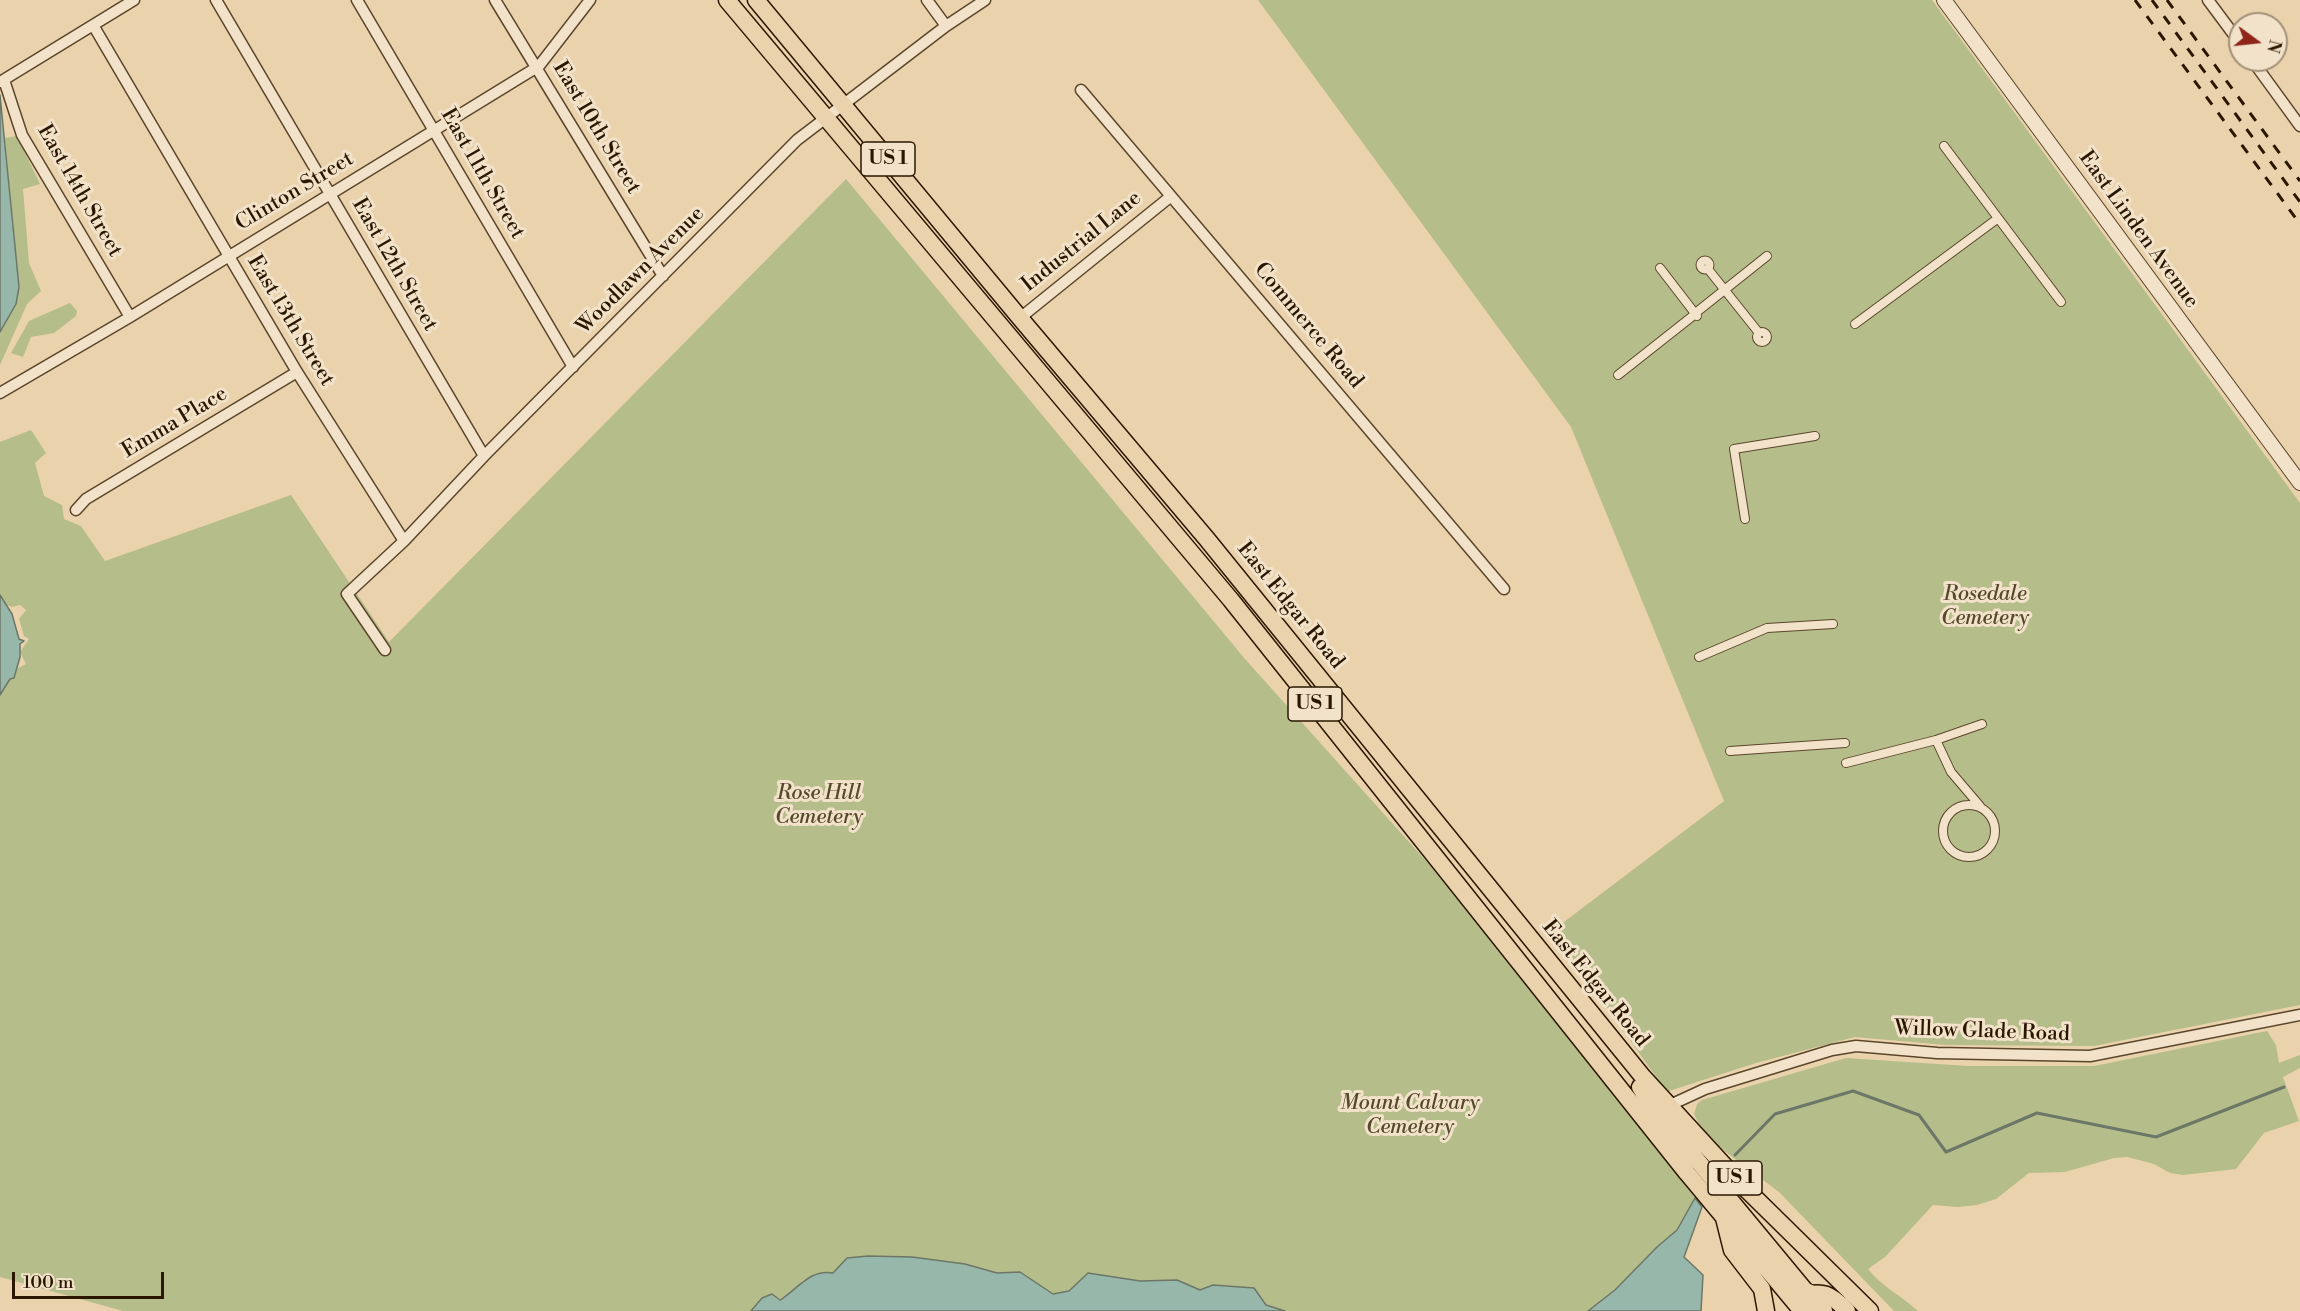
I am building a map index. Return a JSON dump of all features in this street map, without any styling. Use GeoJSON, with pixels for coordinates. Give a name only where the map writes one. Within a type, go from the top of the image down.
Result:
{"type":"FeatureCollection","features":[{"type":"Feature","properties":{"kind":"highway","name":"East Edgar Road"},"geometry":{"type":"LineString","coordinates":[[727,0],[1232,600],[1723,1215],[1801,1302]]}},
{"type":"Feature","properties":{"kind":"highway","name":"East Edgar Road"},"geometry":{"type":"LineString","coordinates":[[756,0],[1206,538],[1608,1036],[1668,1106],[1768,1212],[1870,1311]]}},
{"type":"Feature","properties":{"kind":"highway"},"geometry":{"type":"LineString","coordinates":[[1608,1036],[1649,1102],[1801,1302],[1822,1311]]}},
{"type":"Feature","properties":{"kind":"highway"},"geometry":{"type":"LineString","coordinates":[[1723,1215],[1732,1250],[1762,1289],[1766,1311]]}},
{"type":"Feature","properties":{"kind":"highway"},"geometry":{"type":"LineString","coordinates":[[1801,1302],[1816,1292],[1828,1294],[1847,1311]]}},
{"type":"Feature","properties":{"kind":"street"},"geometry":{"type":"LineString","coordinates":[[2,81],[134,0]]}},
{"type":"Feature","properties":{"kind":"street","name":"East 12th Street"},"geometry":{"type":"LineString","coordinates":[[216,0],[484,456]]}},
{"type":"Feature","properties":{"kind":"street","name":"East 11th Street"},"geometry":{"type":"LineString","coordinates":[[357,0],[573,367]]}},
{"type":"Feature","properties":{"kind":"street","name":"East 10th Street"},"geometry":{"type":"LineString","coordinates":[[495,0],[663,276]]}},
{"type":"Feature","properties":{"kind":"street","name":"Clinton Street"},"geometry":{"type":"LineString","coordinates":[[0,393],[537,68],[590,0]]}},
{"type":"Feature","properties":{"kind":"street"},"geometry":{"type":"LineString","coordinates":[[927,0],[946,26]]}},
{"type":"Feature","properties":{"kind":"street","name":"Woodlawn Avenue"},"geometry":{"type":"LineString","coordinates":[[385,650],[347,594],[404,541],[484,456],[797,140],[946,26],[985,0]]}},
{"type":"Feature","properties":{"kind":"street","name":"East Linden Avenue"},"geometry":{"type":"LineString","coordinates":[[1944,0],[2300,483]]}},
{"type":"Feature","properties":{"kind":"street"},"geometry":{"type":"LineString","coordinates":[[2208,0],[2228,27]]}},
{"type":"Feature","properties":{"kind":"street","name":"East 13th Street"},"geometry":{"type":"LineString","coordinates":[[93,24],[297,372],[404,541]]}},
{"type":"Feature","properties":{"kind":"street"},"geometry":{"type":"LineString","coordinates":[[2262,72],[2300,126]]}},
{"type":"Feature","properties":{"kind":"street","name":"East 14th Street"},"geometry":{"type":"LineString","coordinates":[[2,81],[22,135],[129,317]]}},
{"type":"Feature","properties":{"kind":"street","name":"Commerce Road"},"geometry":{"type":"LineString","coordinates":[[1081,90],[1504,589]]}},
{"type":"Feature","properties":{"kind":"street"},"geometry":{"type":"LineString","coordinates":[[1944,146],[1996,219],[2061,302]]}},
{"type":"Feature","properties":{"kind":"street","name":"Industrial Lane"},"geometry":{"type":"LineString","coordinates":[[1020,318],[1170,197]]}},
{"type":"Feature","properties":{"kind":"street"},"geometry":{"type":"LineString","coordinates":[[1855,324],[1996,219]]}},
{"type":"Feature","properties":{"kind":"street"},"geometry":{"type":"LineString","coordinates":[[1618,375],[1767,256]]}},
{"type":"Feature","properties":{"kind":"street"},"geometry":{"type":"LineString","coordinates":[[1660,268],[1696,312]]}},
{"type":"Feature","properties":{"kind":"street"},"geometry":{"type":"LineString","coordinates":[[1708,269],[1760,333]]}},
{"type":"Feature","properties":{"kind":"street","name":"Emma Place"},"geometry":{"type":"LineString","coordinates":[[76,510],[86,500],[297,372]]}},
{"type":"Feature","properties":{"kind":"street"},"geometry":{"type":"LineString","coordinates":[[1745,519],[1734,449],[1815,436]]}},
{"type":"Feature","properties":{"kind":"street"},"geometry":{"type":"LineString","coordinates":[[1699,657],[1767,628],[1833,624]]}},
{"type":"Feature","properties":{"kind":"street"},"geometry":{"type":"LineString","coordinates":[[1846,763],[1936,740],[1982,724]]}},
{"type":"Feature","properties":{"kind":"street"},"geometry":{"type":"LineString","coordinates":[[1936,740],[1951,771],[1982,807],[1995,823],[1993,843],[1977,856],[1967,858],[1957,855],[1944,839],[1946,818],[1961,805],[1972,804],[1982,807]]}},
{"type":"Feature","properties":{"kind":"street"},"geometry":{"type":"LineString","coordinates":[[1730,751],[1845,743]]}},
{"type":"Feature","properties":{"kind":"street","name":"Willow Glade Road"},"geometry":{"type":"LineString","coordinates":[[1668,1106],[1704,1089],[1856,1046],[1938,1053],[2090,1056],[2169,1043],[2300,1015]]}},
{"type":"Feature","properties":{"kind":"green space","name":"Rosedale Cemetery"},"geometry":{"type":"Polygon","coordinates":[[[1258,0],[1932,0],[2300,503],[2300,1005],[2094,1046],[1946,1045],[1855,1037],[1756,1063],[1669,1091],[1664,1088],[1552,931],[1724,801],[1571,427],[1258,0]]]}},
{"type":"Feature","properties":{"kind":"green space"},"geometry":{"type":"Polygon","coordinates":[[[17,136],[40,184],[23,189],[29,263],[41,291],[27,304],[0,365],[0,332],[16,304],[19,287],[5,138],[17,136]]]}},
{"type":"Feature","properties":{"kind":"green space","name":"Rose Hill Cemetery"},"geometry":{"type":"Polygon","coordinates":[[[846,179],[1245,659],[1427,862],[1689,1190],[1695,1198],[1677,1230],[1615,1290],[1588,1311],[1285,1311],[1213,1285],[1200,1290],[1177,1280],[1140,1281],[1088,1273],[1069,1291],[1053,1294],[1020,1272],[997,1273],[965,1264],[912,1257],[803,1280],[790,1293],[751,1311],[123,1311],[0,1277],[0,695],[10,679],[14,678],[18,668],[26,664],[20,652],[29,639],[24,636],[19,619],[26,610],[20,605],[12,607],[5,604],[0,595],[0,442],[31,430],[46,453],[35,463],[44,496],[62,505],[64,519],[81,526],[105,561],[291,495],[389,642],[846,179]]]}},
{"type":"Feature","properties":{"kind":"green space"},"geometry":{"type":"Polygon","coordinates":[[[70,303],[77,311],[76,316],[54,333],[31,337],[23,357],[11,353],[29,321],[70,303]]]}},
{"type":"Feature","properties":{"kind":"green space"},"geometry":{"type":"Polygon","coordinates":[[[2267,1031],[2276,1045],[2279,1063],[2300,1055],[2300,1068],[2283,1077],[2299,1121],[2264,1133],[2236,1169],[2183,1175],[2170,1173],[2154,1164],[2127,1157],[2114,1158],[2065,1172],[2029,1173],[1996,1199],[1977,1205],[1958,1207],[1933,1205],[1885,1257],[1868,1269],[1879,1281],[1918,1311],[1894,1311],[1779,1192],[1714,1143],[1701,1129],[1694,1114],[1697,1104],[1702,1100],[1846,1058],[1968,1066],[2094,1066],[2267,1031]]]}},
{"type":"Feature","properties":{"kind":"shaded area"},"geometry":{"type":"Polygon","coordinates":[[[0,95],[19,287],[16,304],[0,332],[0,95]]]}},
{"type":"Feature","properties":{"kind":"shaded area"},"geometry":{"type":"Polygon","coordinates":[[[0,595],[12,614],[19,639],[24,641],[20,644],[20,657],[14,678],[10,679],[0,695],[0,595]]]}},
{"type":"Feature","properties":{"kind":"shaded area"},"geometry":{"type":"Polygon","coordinates":[[[1695,1198],[1702,1207],[1684,1257],[1703,1275],[1701,1311],[1588,1311],[1615,1290],[1677,1230],[1695,1198]]]}},
{"type":"Feature","properties":{"kind":"shaded area"},"geometry":{"type":"Polygon","coordinates":[[[912,1257],[965,1264],[997,1273],[1020,1272],[1053,1294],[1069,1291],[1088,1273],[1140,1281],[1177,1280],[1200,1290],[1213,1285],[1254,1288],[1266,1305],[1285,1311],[751,1311],[762,1298],[772,1294],[780,1300],[810,1277],[833,1273],[847,1258],[912,1257]]]}},
{"type":"Feature","properties":{"kind":"waterway"},"geometry":{"type":"LineString","coordinates":[[1735,1155],[1775,1114],[1853,1091],[1919,1115],[1946,1152],[2037,1113],[2156,1137],[2284,1087]]}},
{"type":"Feature","properties":{"kind":"railway"},"geometry":{"type":"LineString","coordinates":[[2135,0],[2300,224]]}},
{"type":"Feature","properties":{"kind":"railway"},"geometry":{"type":"LineString","coordinates":[[2152,0],[2300,202]]}},
{"type":"Feature","properties":{"kind":"railway"},"geometry":{"type":"LineString","coordinates":[[2167,0],[2300,181]]}},
{"type":"Feature","properties":{"kind":"park label","name":"Mount Calvary Cemetery"},"geometry":{"type":"Point","coordinates":[1410,1116]}}]}
